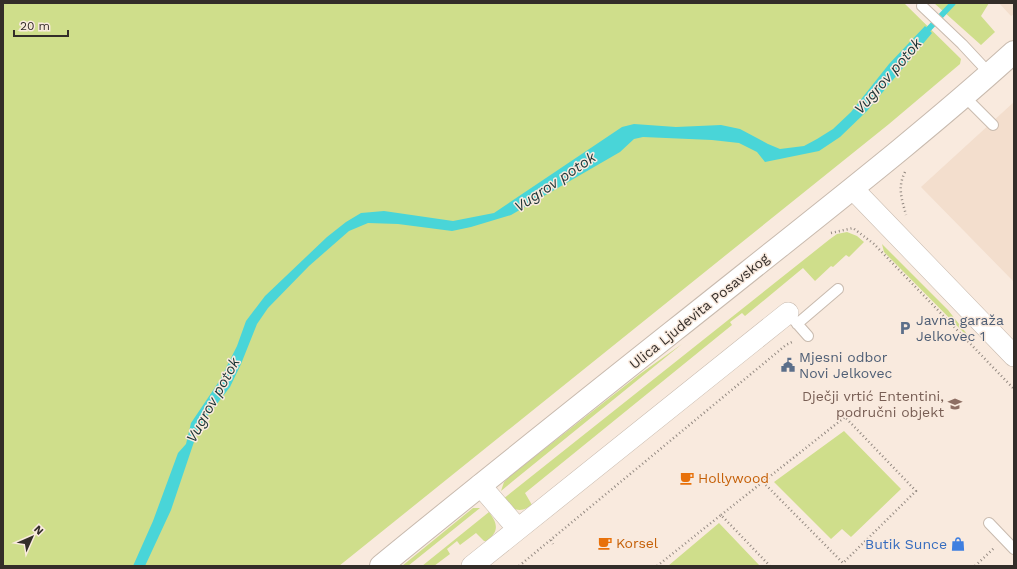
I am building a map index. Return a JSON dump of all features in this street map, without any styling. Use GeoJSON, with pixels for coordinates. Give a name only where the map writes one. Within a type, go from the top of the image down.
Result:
{"type":"FeatureCollection","features":[{"type":"Feature","properties":{"kind":"main road","name":"Ulica Ljudevita Posavskog"},"geometry":{"type":"LineString","coordinates":[[382,566],[480,485],[852,189],[964,96],[1014,52]]}},
{"type":"Feature","properties":{"kind":"street"},"geometry":{"type":"LineString","coordinates":[[852,189],[1014,356]]}},
{"type":"Feature","properties":{"kind":"street"},"geometry":{"type":"LineString","coordinates":[[472,566],[792,318]]}},
{"type":"Feature","properties":{"kind":"street"},"geometry":{"type":"LineString","coordinates":[[480,485],[518,529]]}},
{"type":"Feature","properties":{"kind":"lane"},"geometry":{"type":"LineString","coordinates":[[922,6],[950,32],[990,74]]}},
{"type":"Feature","properties":{"kind":"lane"},"geometry":{"type":"LineString","coordinates":[[964,96],[993,125]]}},
{"type":"Feature","properties":{"kind":"lane"},"geometry":{"type":"LineString","coordinates":[[803,338],[792,318],[838,290]]}},
{"type":"Feature","properties":{"kind":"lane"},"geometry":{"type":"LineString","coordinates":[[989,523],[1014,550]]}},
{"type":"Feature","properties":{"kind":"path"},"geometry":{"type":"LineString","coordinates":[[519,566],[786,345],[803,338]]}},
{"type":"Feature","properties":{"kind":"path"},"geometry":{"type":"LineString","coordinates":[[657,566],[845,417],[916,492],[843,563],[763,482]]}},
{"type":"Feature","properties":{"kind":"path"},"geometry":{"type":"LineString","coordinates":[[721,515],[770,566]]}},
{"type":"Feature","properties":{"kind":"path"},"geometry":{"type":"LineString","coordinates":[[551,540],[553,544]]}},
{"type":"Feature","properties":{"kind":"path"},"geometry":{"type":"LineString","coordinates":[[975,566],[995,547]]}},
{"type":"Feature","properties":{"kind":"shaded area"},"geometry":{"type":"Polygon","coordinates":[[[999,3],[1014,3],[1014,14],[1011,16],[999,3]]]}},
{"type":"Feature","properties":{"kind":"shaded area"},"geometry":{"type":"Polygon","coordinates":[[[1014,102],[1014,282],[921,187],[1014,102]]]}},
{"type":"Feature","properties":{"kind":"green space"},"geometry":{"type":"Polygon","coordinates":[[[3,3],[904,3],[961,59],[960,64],[889,124],[339,566],[3,566],[3,3]]]}},
{"type":"Feature","properties":{"kind":"green space"},"geometry":{"type":"Polygon","coordinates":[[[934,3],[989,3],[981,16],[995,32],[981,45],[934,3]]]}},
{"type":"Feature","properties":{"kind":"green space"},"geometry":{"type":"Polygon","coordinates":[[[847,232],[857,236],[864,242],[849,257],[846,255],[833,267],[831,266],[815,281],[803,268],[745,316],[742,313],[730,322],[732,325],[525,493],[532,505],[527,508],[516,510],[503,499],[830,239],[837,234],[847,232]]]}},
{"type":"Feature","properties":{"kind":"green space"},"geometry":{"type":"Polygon","coordinates":[[[882,244],[948,310],[974,343],[884,252],[882,244]]]}},
{"type":"Feature","properties":{"kind":"green space"},"geometry":{"type":"Polygon","coordinates":[[[682,344],[501,491],[504,482],[510,476],[640,374],[682,344]]]}},
{"type":"Feature","properties":{"kind":"green space"},"geometry":{"type":"Polygon","coordinates":[[[844,431],[901,489],[851,537],[842,529],[831,539],[774,482],[844,431]]]}},
{"type":"Feature","properties":{"kind":"green space"},"geometry":{"type":"Polygon","coordinates":[[[473,508],[480,508],[408,566],[402,566],[473,508]]]}},
{"type":"Feature","properties":{"kind":"green space"},"geometry":{"type":"Polygon","coordinates":[[[489,512],[496,527],[494,534],[487,541],[484,541],[476,533],[460,545],[457,541],[447,549],[450,554],[434,566],[422,566],[489,512]]]}},
{"type":"Feature","properties":{"kind":"green space"},"geometry":{"type":"Polygon","coordinates":[[[719,523],[760,566],[668,566],[719,523]]]}},
{"type":"Feature","properties":{"kind":"water"},"geometry":{"type":"Polygon","coordinates":[[[925,26],[932,33],[867,111],[840,137],[819,151],[765,162],[757,152],[739,143],[712,140],[643,137],[634,139],[620,152],[511,215],[452,231],[398,224],[368,223],[349,231],[309,266],[268,308],[257,324],[230,387],[199,427],[171,510],[145,566],[133,566],[153,521],[178,453],[186,444],[191,423],[220,380],[237,346],[246,321],[265,296],[327,237],[346,222],[361,213],[384,211],[453,221],[494,213],[622,127],[634,124],[676,127],[721,125],[740,129],[780,149],[804,146],[833,129],[851,112],[889,64],[925,26]]]}},
{"type":"Feature","properties":{"kind":"waterway","name":"Vugrov potok"},"geometry":{"type":"LineString","coordinates":[[923,35],[953,3]]}},
{"type":"Feature","properties":{"kind":"place","name":"Javna garaža Jelkovec 1"},"geometry":{"type":"Point","coordinates":[905,328]}},
{"type":"Feature","properties":{"kind":"place","name":"Mjesni odbor Novi Jelkovec"},"geometry":{"type":"Point","coordinates":[788,365]}},
{"type":"Feature","properties":{"kind":"place","name":"Dječji vrtić Ententini, područni objekt"},"geometry":{"type":"Point","coordinates":[955,404]}},
{"type":"Feature","properties":{"kind":"place","name":"Hollywood"},"geometry":{"type":"Point","coordinates":[687,478]}},
{"type":"Feature","properties":{"kind":"place","name":"Korsel"},"geometry":{"type":"Point","coordinates":[605,543]}},
{"type":"Feature","properties":{"kind":"place","name":"Butik Sunce"},"geometry":{"type":"Point","coordinates":[958,544]}}]}
